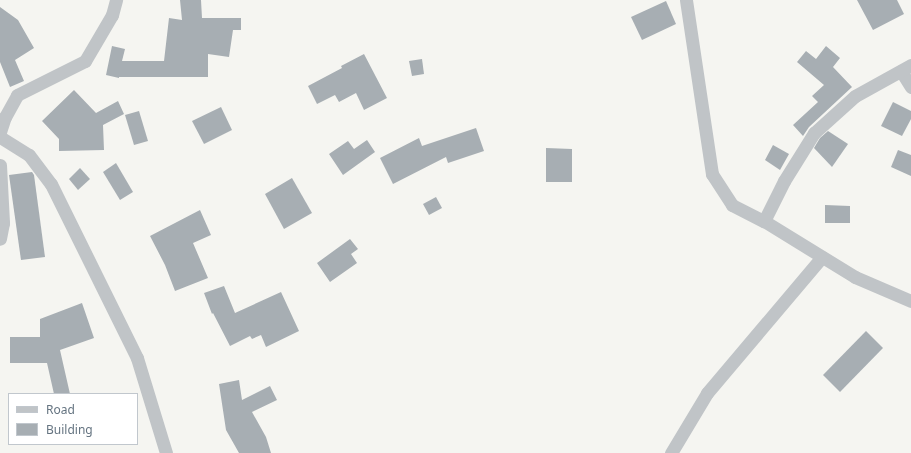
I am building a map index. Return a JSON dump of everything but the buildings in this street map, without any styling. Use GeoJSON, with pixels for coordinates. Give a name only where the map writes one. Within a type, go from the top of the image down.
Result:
{"type":"FeatureCollection","features":[{"type":"Feature","properties":{"kind":"street"},"geometry":{"type":"LineString","coordinates":[[0,132],[5,117],[17,95],[85,61],[112,15],[116,0]]}},
{"type":"Feature","properties":{"kind":"street"},"geometry":{"type":"LineString","coordinates":[[686,0],[712,174],[732,205],[764,221],[855,277],[911,301]]}},
{"type":"Feature","properties":{"kind":"street"},"geometry":{"type":"LineString","coordinates":[[764,221],[784,181],[814,132],[855,96],[906,68],[911,87]]}},
{"type":"Feature","properties":{"kind":"street"},"geometry":{"type":"LineString","coordinates":[[0,137],[29,154],[51,184],[137,358],[166,453]]}},
{"type":"Feature","properties":{"kind":"street"},"geometry":{"type":"LineString","coordinates":[[0,165],[3,223],[0,239]]}},
{"type":"Feature","properties":{"kind":"street"},"geometry":{"type":"LineString","coordinates":[[671,453],[707,394],[822,257]]}}]}
